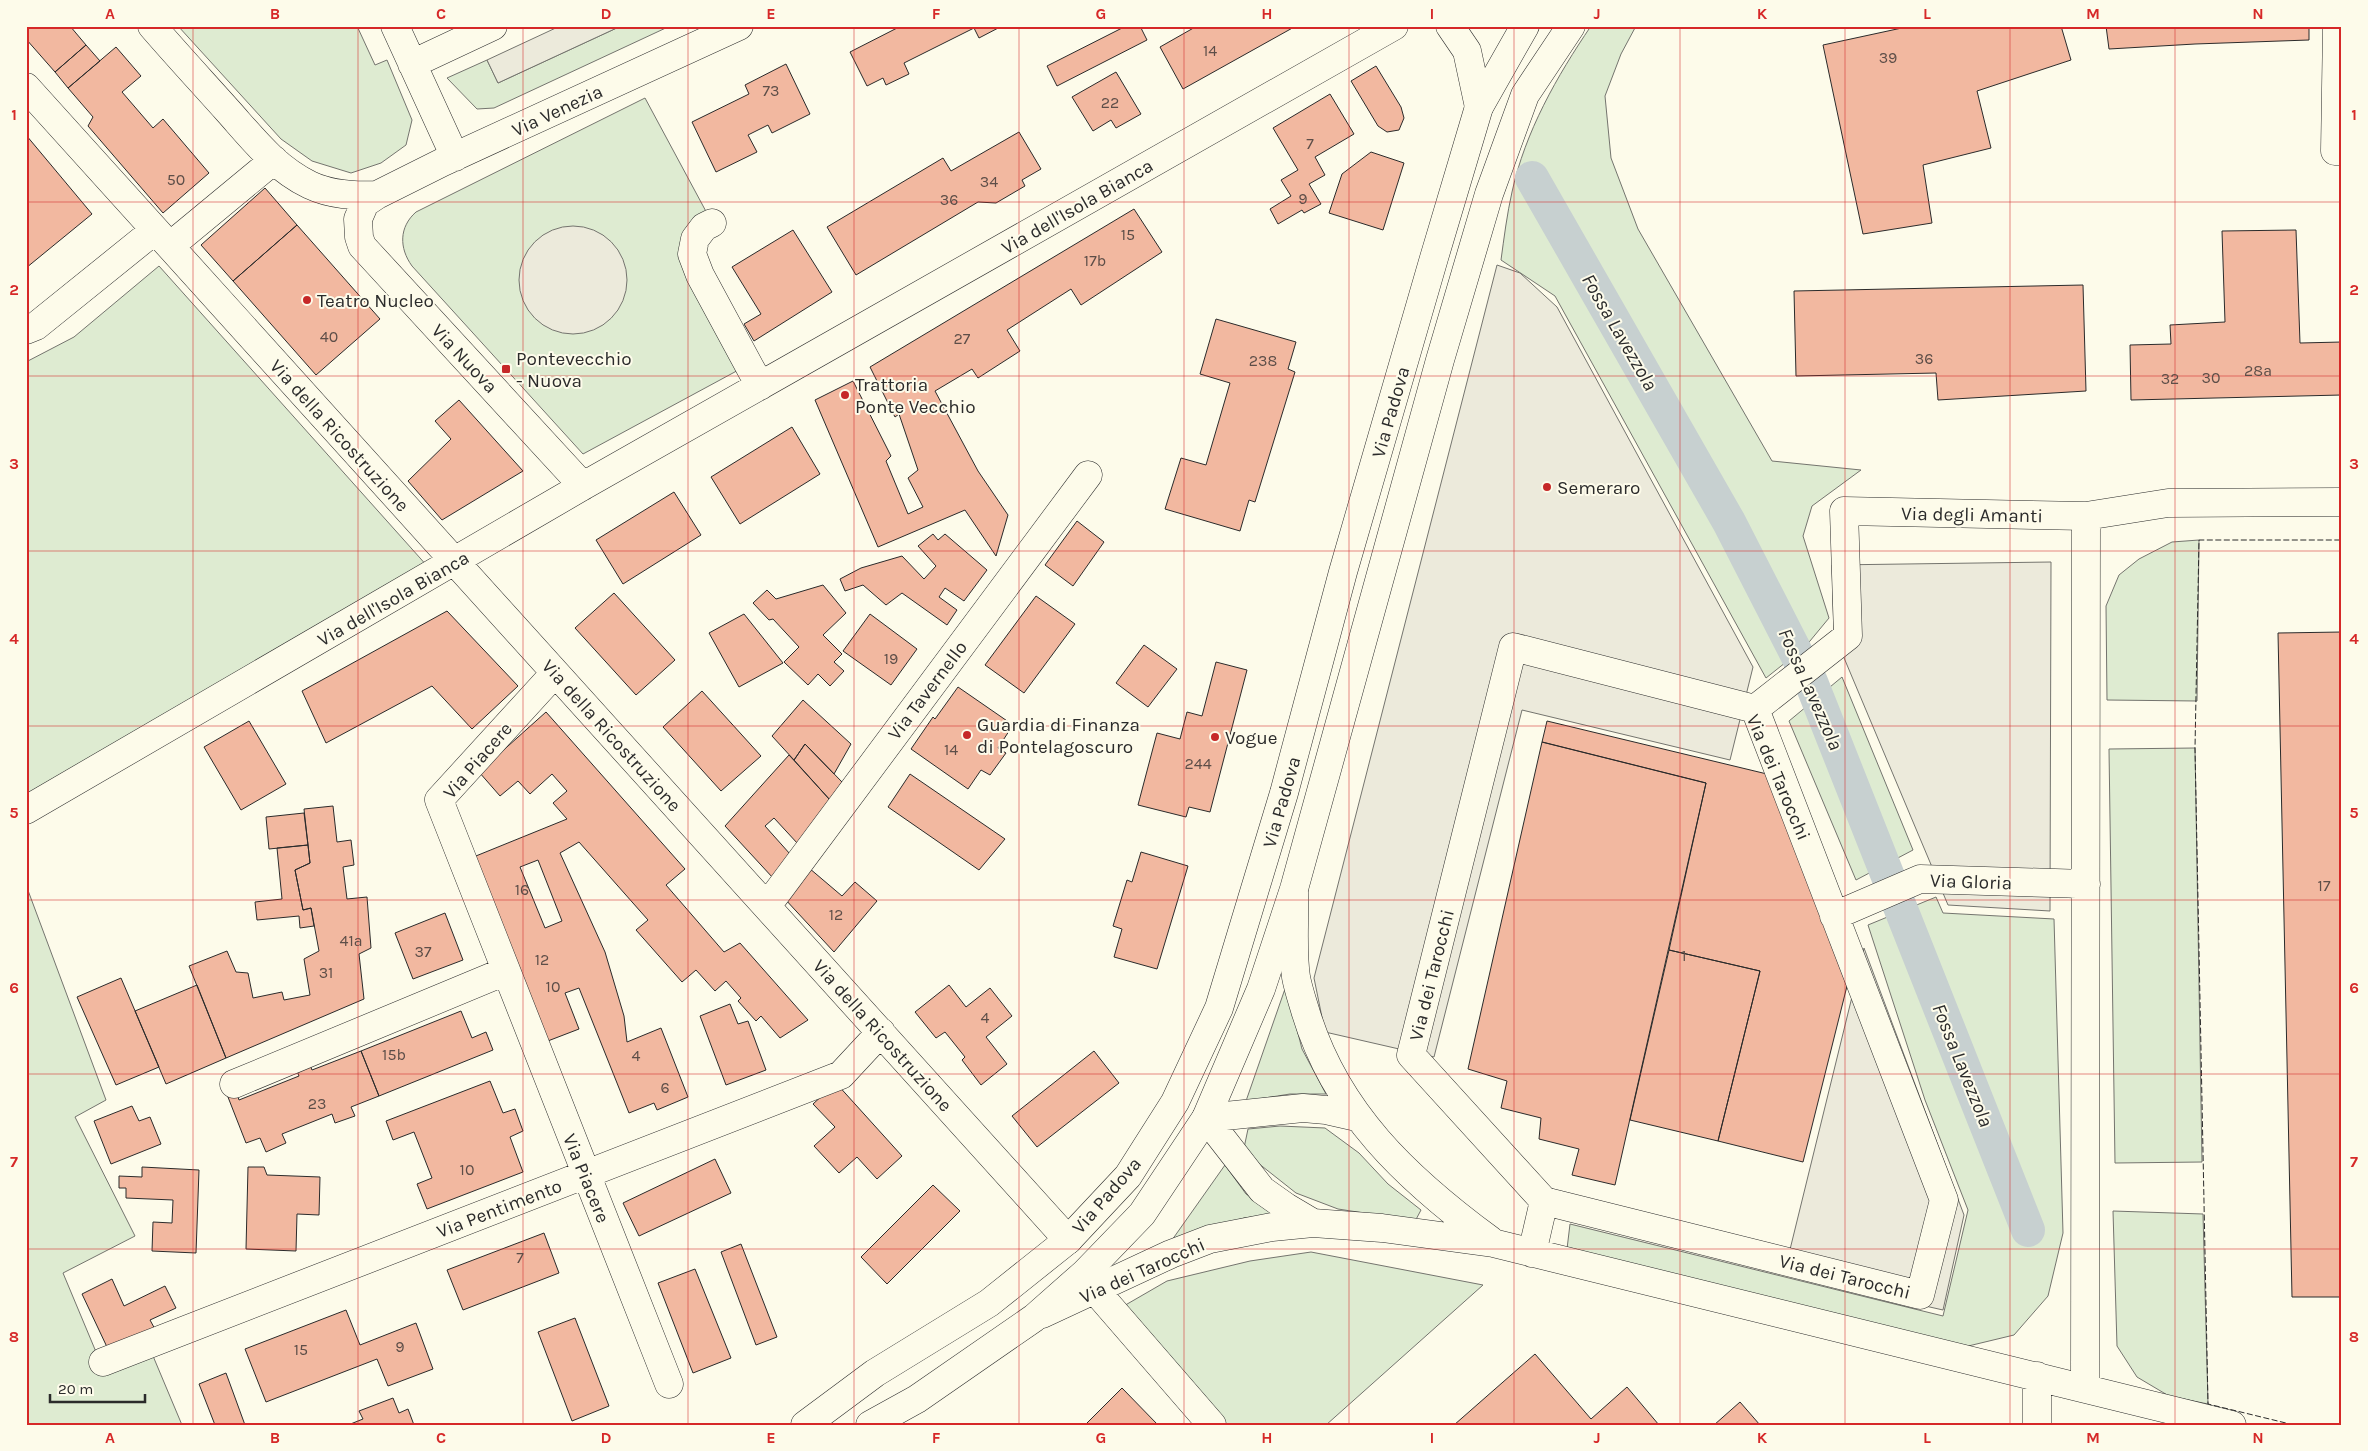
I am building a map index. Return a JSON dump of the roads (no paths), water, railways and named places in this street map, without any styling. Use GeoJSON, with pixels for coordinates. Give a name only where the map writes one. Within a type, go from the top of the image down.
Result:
{"type":"FeatureCollection","features":[{"type":"Feature","properties":{"kind":"street"},"geometry":{"type":"LineString","coordinates":[[152,26],[261,149],[274,160],[309,185],[328,192],[353,196],[377,195]]}},
{"type":"Feature","properties":{"kind":"street"},"geometry":{"type":"LineString","coordinates":[[395,26],[455,157]]}},
{"type":"Feature","properties":{"kind":"street"},"geometry":{"type":"LineString","coordinates":[[412,64],[493,26]]}},
{"type":"Feature","properties":{"kind":"street","name":"Via Venezia"},"geometry":{"type":"LineString","coordinates":[[377,195],[739,26]]}},
{"type":"Feature","properties":{"kind":"street","name":"Via dell'Isola Bianca"},"geometry":{"type":"LineString","coordinates":[[26,810],[584,486],[1394,26]]}},
{"type":"Feature","properties":{"kind":"street"},"geometry":{"type":"LineString","coordinates":[[1450,26],[1467,50],[1479,107]]}},
{"type":"Feature","properties":{"kind":"street","name":"Via Padova"},"geometry":{"type":"LineString","coordinates":[[805,1425],[875,1373],[989,1303],[1068,1240],[1128,1176],[1175,1102],[1219,1008],[1284,793],[1343,572],[1479,107],[1525,26]]}},
{"type":"Feature","properties":{"kind":"street"},"geometry":{"type":"LineString","coordinates":[[2337,26],[2336,151],[2342,151]]}},
{"type":"Feature","properties":{"kind":"street","name":"Via Padova"},"geometry":{"type":"LineString","coordinates":[[870,1425],[917,1399],[1034,1318],[1090,1282],[1142,1214],[1206,1118],[1261,989],[1294,888],[1378,580],[1489,194],[1525,95],[1557,31]]}},
{"type":"Feature","properties":{"kind":"street","name":"Via della Ricostruzione"},"geometry":{"type":"LineString","coordinates":[[26,87],[1068,1240],[1090,1282],[1212,1425]]}},
{"type":"Feature","properties":{"kind":"street"},"geometry":{"type":"LineString","coordinates":[[26,330],[36,326],[162,238],[198,223],[274,160]]}},
{"type":"Feature","properties":{"kind":"street","name":"Via Nuova"},"geometry":{"type":"LineString","coordinates":[[377,195],[366,203],[358,219],[359,237],[362,246],[584,486]]}},
{"type":"Feature","properties":{"kind":"street"},"geometry":{"type":"LineString","coordinates":[[712,222],[695,239],[692,254],[700,275],[760,386]]}},
{"type":"Feature","properties":{"kind":"street"},"geometry":{"type":"LineString","coordinates":[[1406,358],[1440,360]]}},
{"type":"Feature","properties":{"kind":"street","name":"Via Tavernello"},"geometry":{"type":"LineString","coordinates":[[767,906],[1088,474]]}},
{"type":"Feature","properties":{"kind":"street","name":"Via degli Amanti"},"geometry":{"type":"LineString","coordinates":[[1755,709],[1848,636],[1844,511],[2086,516],[2168,504],[2342,502]]}},
{"type":"Feature","properties":{"kind":"street"},"geometry":{"type":"LineString","coordinates":[[2085,1388],[2086,516]]}},
{"type":"Feature","properties":{"kind":"street"},"geometry":{"type":"LineString","coordinates":[[1343,572],[1378,580]]}},
{"type":"Feature","properties":{"kind":"street","name":"Via dei Tarocchi"},"geometry":{"type":"LineString","coordinates":[[1513,647],[1755,709],[1834,916],[1944,1200],[1920,1294],[1544,1201],[1411,1054],[1513,647]]}},
{"type":"Feature","properties":{"kind":"street","name":"Via Piacere"},"geometry":{"type":"LineString","coordinates":[[556,673],[439,800],[669,1384]]}},
{"type":"Feature","properties":{"kind":"street","name":"Via Gloria"},"geometry":{"type":"LineString","coordinates":[[1834,916],[1920,879],[2086,884]]}},
{"type":"Feature","properties":{"kind":"street","name":"Via dei Tarocchi"},"geometry":{"type":"LineString","coordinates":[[1294,888],[1296,978],[1314,1040],[1335,1083],[1357,1117],[1414,1180],[1441,1204],[1493,1243]]}},
{"type":"Feature","properties":{"kind":"street"},"geometry":{"type":"LineString","coordinates":[[234,1084],[506,971]]}},
{"type":"Feature","properties":{"kind":"street","name":"Via Pentimento"},"geometry":{"type":"LineString","coordinates":[[103,1362],[841,1075],[881,1032]]}},
{"type":"Feature","properties":{"kind":"street","name":"Via dei Tarocchi"},"geometry":{"type":"LineString","coordinates":[[1175,1102],[1206,1118],[1262,1190],[1286,1208],[1313,1223]]}},
{"type":"Feature","properties":{"kind":"street"},"geometry":{"type":"LineString","coordinates":[[1206,1118],[1303,1108],[1326,1110],[1357,1117]]}},
{"type":"Feature","properties":{"kind":"street"},"geometry":{"type":"LineString","coordinates":[[1532,1253],[1544,1201]]}},
{"type":"Feature","properties":{"kind":"street","name":"Via dei Tarocchi"},"geometry":{"type":"LineString","coordinates":[[1090,1282],[1210,1239],[1272,1227],[1313,1223],[1382,1228],[1493,1243],[2232,1425]]}},
{"type":"Feature","properties":{"kind":"street"},"geometry":{"type":"LineString","coordinates":[[2037,1376],[2037,1425]]}},
{"type":"Feature","properties":{"kind":"waterway","name":"Fossa Lavezzola"},"geometry":{"type":"LineString","coordinates":[[1532,178],[1729,522],[1811,682],[2028,1230]]}},
{"type":"Feature","properties":{"kind":"place","name":"Teatro Nucleo"},"geometry":{"type":"Point","coordinates":[307,300]}},
{"type":"Feature","properties":{"kind":"place","name":"Pontevecchio - Nuova"},"geometry":{"type":"Point","coordinates":[506,369]}},
{"type":"Feature","properties":{"kind":"place","name":"Trattoria Ponte Vecchio"},"geometry":{"type":"Point","coordinates":[845,395]}},
{"type":"Feature","properties":{"kind":"place","name":"Semeraro"},"geometry":{"type":"Point","coordinates":[1547,487]}},
{"type":"Feature","properties":{"kind":"place","name":"Guardia di Finanza di Pontelagoscuro"},"geometry":{"type":"Point","coordinates":[967,735]}},
{"type":"Feature","properties":{"kind":"place","name":"Vogue"},"geometry":{"type":"Point","coordinates":[1215,737]}}]}
